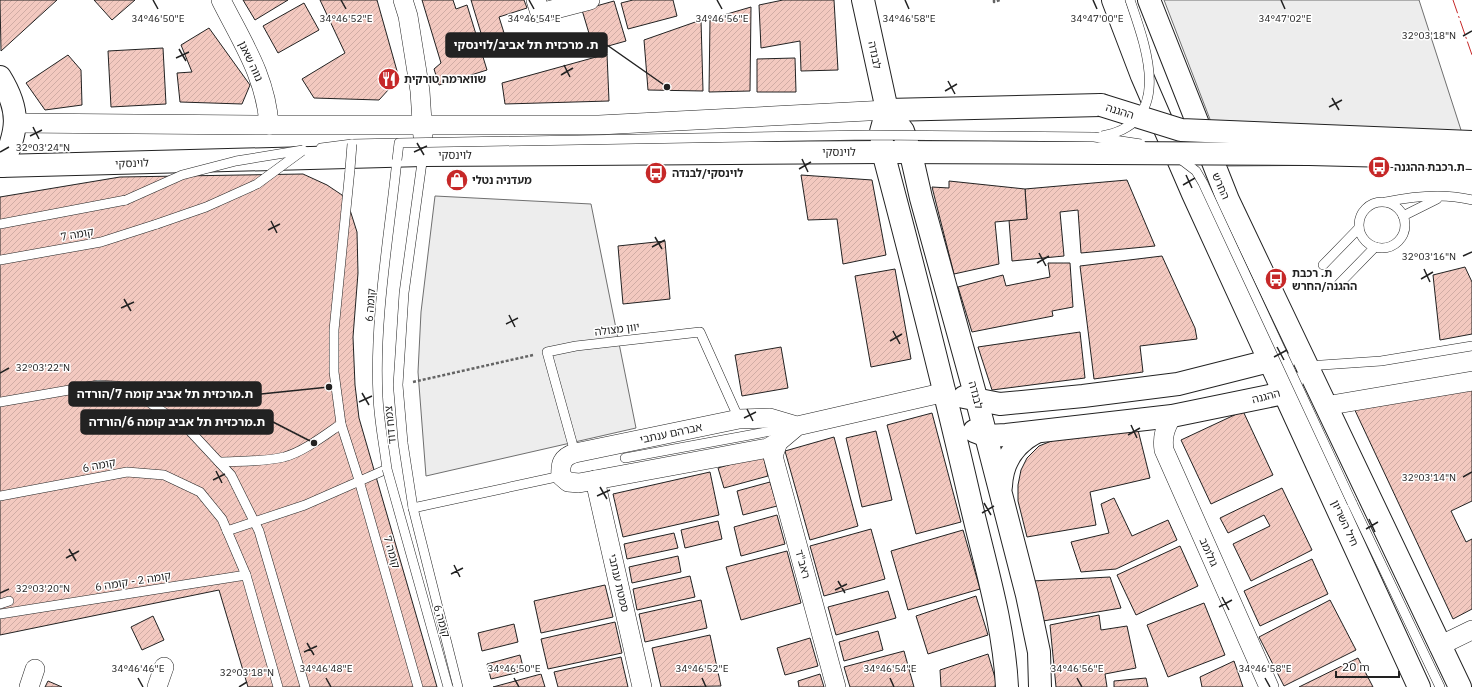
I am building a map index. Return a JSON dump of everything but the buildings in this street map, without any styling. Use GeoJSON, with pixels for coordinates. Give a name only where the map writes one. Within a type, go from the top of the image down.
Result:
{"type":"FeatureCollection","features":[{"type":"Feature","properties":{"kind":"street","name":"נווה שאנן"},"geometry":{"type":"LineString","coordinates":[[221,0],[261,78],[268,107],[270,125]]}},
{"type":"Feature","properties":{"kind":"street"},"geometry":{"type":"LineString","coordinates":[[403,0],[408,16],[423,124],[423,155]]}},
{"type":"Feature","properties":{"kind":"street"},"geometry":{"type":"LineString","coordinates":[[538,7],[590,0]]}},
{"type":"Feature","properties":{"kind":"street","name":"לבנדה"},"geometry":{"type":"LineString","coordinates":[[863,0],[887,110],[902,131],[911,154],[921,198],[978,401],[1027,595],[1039,652],[1040,687]]}},
{"type":"Feature","properties":{"kind":"street"},"geometry":{"type":"LineString","coordinates":[[1113,0],[1142,76],[1268,361]]}},
{"type":"Feature","properties":{"kind":"street","name":"החרש"},"geometry":{"type":"LineString","coordinates":[[1149,0],[1212,165],[1306,366]]}},
{"type":"Feature","properties":{"kind":"street"},"geometry":{"type":"LineString","coordinates":[[0,77],[9,94],[16,124],[13,142],[1,166]]}},
{"type":"Feature","properties":{"kind":"street","name":"ההגנה"},"geometry":{"type":"LineString","coordinates":[[887,110],[1101,105],[1181,130],[1472,142]]}},
{"type":"Feature","properties":{"kind":"street"},"geometry":{"type":"LineString","coordinates":[[16,124],[599,125],[887,110]]}},
{"type":"Feature","properties":{"kind":"street","name":"לבנדה"},"geometry":{"type":"LineString","coordinates":[[887,110],[881,132],[883,152],[946,392],[994,598],[1006,661],[1007,687]]}},
{"type":"Feature","properties":{"kind":"street"},"geometry":{"type":"LineString","coordinates":[[911,154],[956,154],[1098,145],[1309,154],[1472,158]]}},
{"type":"Feature","properties":{"kind":"street","name":"לוינסקי"},"geometry":{"type":"LineString","coordinates":[[1,166],[423,155],[883,152],[911,154]]}},
{"type":"Feature","properties":{"kind":"street"},"geometry":{"type":"LineString","coordinates":[[921,198],[927,177],[932,170],[946,157],[956,154]]}},
{"type":"Feature","properties":{"kind":"street"},"geometry":{"type":"LineString","coordinates":[[946,392],[978,401],[1000,404],[1083,396],[1178,384],[1268,361],[1306,366],[1460,687]]}},
{"type":"Feature","properties":{"kind":"street","name":"חיל השריון"},"geometry":{"type":"LineString","coordinates":[[1268,361],[1419,687]]}},
{"type":"Feature","properties":{"kind":"street","name":"ההגנה"},"geometry":{"type":"LineString","coordinates":[[987,436],[1036,432],[1172,416],[1284,393],[1306,366]]}},
{"type":"Feature","properties":{"kind":"street"},"geometry":{"type":"LineString","coordinates":[[1325,406],[1472,381]]}},
{"type":"Feature","properties":{"kind":"street"},"geometry":{"type":"LineString","coordinates":[[946,392],[961,418],[970,428],[980,435],[987,436]]}},
{"type":"Feature","properties":{"kind":"street","name":"אברהם ענתבי"},"geometry":{"type":"LineString","coordinates":[[797,426],[770,418],[739,419],[575,453],[568,455],[562,460],[560,466],[561,476],[568,482],[579,483],[768,448],[778,442],[797,426],[946,392]]}},
{"type":"Feature","properties":{"kind":"street","name":"גולומב"},"geometry":{"type":"LineString","coordinates":[[1172,416],[1166,428],[1163,439],[1164,450],[1269,687]]}},
{"type":"Feature","properties":{"kind":"street"},"geometry":{"type":"LineString","coordinates":[[1000,492],[1003,472],[1010,454],[1024,438],[1036,432]]}},
{"type":"Feature","properties":{"kind":"street","name":"ראב\"ד"},"geometry":{"type":"LineString","coordinates":[[778,442],[773,456],[836,687]]}},
{"type":"Feature","properties":{"kind":"street","name":"סמטת ענתבי"},"geometry":{"type":"LineString","coordinates":[[595,480],[642,687]]}},
{"type":"Feature","properties":{"kind":"street"},"geometry":{"type":"LineString","coordinates":[[1439,646],[1472,630]]}},
{"type":"Feature","properties":{"kind":"street"},"geometry":{"type":"LineString","coordinates":[[157,687],[164,666]]}},
{"type":"Feature","properties":{"kind":"lane"},"geometry":{"type":"LineString","coordinates":[[1098,145],[1124,130],[1134,122],[1143,112],[1148,100],[1150,82],[1145,47],[1130,0]]}},
{"type":"Feature","properties":{"kind":"lane"},"geometry":{"type":"LineString","coordinates":[[0,224],[126,200],[182,174],[236,161],[352,144],[399,142],[870,136],[1150,146],[1174,155],[1187,163],[1196,171],[1203,183],[1352,503],[1440,687]]}},
{"type":"Feature","properties":{"kind":"lane","name":"קומה 6"},"geometry":{"type":"LineString","coordinates":[[399,142],[383,281],[378,355],[378,397],[387,469],[448,687]]}},
{"type":"Feature","properties":{"kind":"lane","name":"קומה 7"},"geometry":{"type":"LineString","coordinates":[[352,144],[334,330],[334,372],[341,424],[358,477],[418,687]]}},
{"type":"Feature","properties":{"kind":"lane","name":"קומה 7"},"geometry":{"type":"LineString","coordinates":[[0,260],[101,242],[206,207],[257,184],[303,150]]}},
{"type":"Feature","properties":{"kind":"lane","name":"צמח דוד"},"geometry":{"type":"LineString","coordinates":[[423,155],[404,293],[398,386],[403,443],[413,508],[458,687]]}},
{"type":"Feature","properties":{"kind":"lane"},"geometry":{"type":"LineString","coordinates":[[1386,202],[1393,205],[1403,216],[1403,233],[1399,240],[1392,245],[1384,248],[1375,247],[1367,243],[1359,228],[1359,219],[1369,206],[1377,203],[1406,198],[1444,196],[1472,200]]}},
{"type":"Feature","properties":{"kind":"lane"},"geometry":{"type":"LineString","coordinates":[[1403,216],[1414,209],[1444,196]]}},
{"type":"Feature","properties":{"kind":"lane"},"geometry":{"type":"LineString","coordinates":[[1323,265],[1359,228]]}},
{"type":"Feature","properties":{"kind":"lane"},"geometry":{"type":"LineString","coordinates":[[1339,284],[1375,247]]}},
{"type":"Feature","properties":{"kind":"lane","name":"יוון מצולה"},"geometry":{"type":"LineString","coordinates":[[547,352],[576,346],[700,332],[739,419]]}},
{"type":"Feature","properties":{"kind":"lane"},"geometry":{"type":"LineString","coordinates":[[1306,366],[1381,361],[1472,346]]}},
{"type":"Feature","properties":{"kind":"lane"},"geometry":{"type":"LineString","coordinates":[[547,352],[575,453]]}},
{"type":"Feature","properties":{"kind":"lane"},"geometry":{"type":"LineString","coordinates":[[0,402],[98,385],[117,386],[139,394],[190,431],[231,475],[259,531],[305,687]]}},
{"type":"Feature","properties":{"kind":"lane"},"geometry":{"type":"LineString","coordinates":[[219,462],[254,461],[285,456],[321,438],[341,424]]}},
{"type":"Feature","properties":{"kind":"lane"},"geometry":{"type":"LineString","coordinates":[[625,458],[797,426]]}},
{"type":"Feature","properties":{"kind":"lane"},"geometry":{"type":"LineString","coordinates":[[227,531],[305,505],[387,469]]}},
{"type":"Feature","properties":{"kind":"lane","name":"קומה 6"},"geometry":{"type":"LineString","coordinates":[[0,496],[127,472],[164,475],[200,492],[222,519],[246,575],[278,687]]}},
{"type":"Feature","properties":{"kind":"lane"},"geometry":{"type":"LineString","coordinates":[[413,508],[561,476]]}},
{"type":"Feature","properties":{"kind":"lane","name":"קומה 2 - קומה 6"},"geometry":{"type":"LineString","coordinates":[[0,614],[246,575]]}},
{"type":"Feature","properties":{"kind":"lane"},"geometry":{"type":"LineString","coordinates":[[0,604],[9,601]]}},
{"type":"Feature","properties":{"kind":"path"},"geometry":{"type":"LineString","coordinates":[[994,0],[994,2],[1000,0]]}},
{"type":"Feature","properties":{"kind":"path"},"geometry":{"type":"LineString","coordinates":[[398,386],[547,352]]}},
{"type":"Feature","properties":{"kind":"shaded area"},"geometry":{"type":"Polygon","coordinates":[[[1164,0],[1419,0],[1472,164],[1228,166],[1164,0]]]}},
{"type":"Feature","properties":{"kind":"shaded area"},"geometry":{"type":"Polygon","coordinates":[[[435,196],[591,204],[636,428],[426,476],[418,372],[421,312],[435,196]]]}},
{"type":"Feature","properties":{"kind":"power"},"geometry":{"type":"LineString","coordinates":[[1453,0],[1472,55]]}},
{"type":"Feature","properties":{"kind":"place","name":"שווארמה טורקית"},"geometry":{"type":"Point","coordinates":[389,79]}},
{"type":"Feature","properties":{"kind":"place","name":"ת. מרכזית תל אביב/לוינסקי"},"geometry":{"type":"Point","coordinates":[667,87]}},
{"type":"Feature","properties":{"kind":"place","name":"ת.רכבת ההגנה"},"geometry":{"type":"Point","coordinates":[1379,167]}},
{"type":"Feature","properties":{"kind":"place","name":"לוינסקי/לבנדה"},"geometry":{"type":"Point","coordinates":[656,173]}},
{"type":"Feature","properties":{"kind":"place","name":"מעדניה נטלי"},"geometry":{"type":"Point","coordinates":[457,180]}},
{"type":"Feature","properties":{"kind":"place","name":"ת. רכבת ההגנה/החרש"},"geometry":{"type":"Point","coordinates":[1276,279]}},
{"type":"Feature","properties":{"kind":"place","name":"ת.מרכזית תל אביב קומה 7/הורדה"},"geometry":{"type":"Point","coordinates":[329,387]}},
{"type":"Feature","properties":{"kind":"place","name":"ת.מרכזית תל אביב קומה 6/הורדה"},"geometry":{"type":"Point","coordinates":[314,443]}}]}
